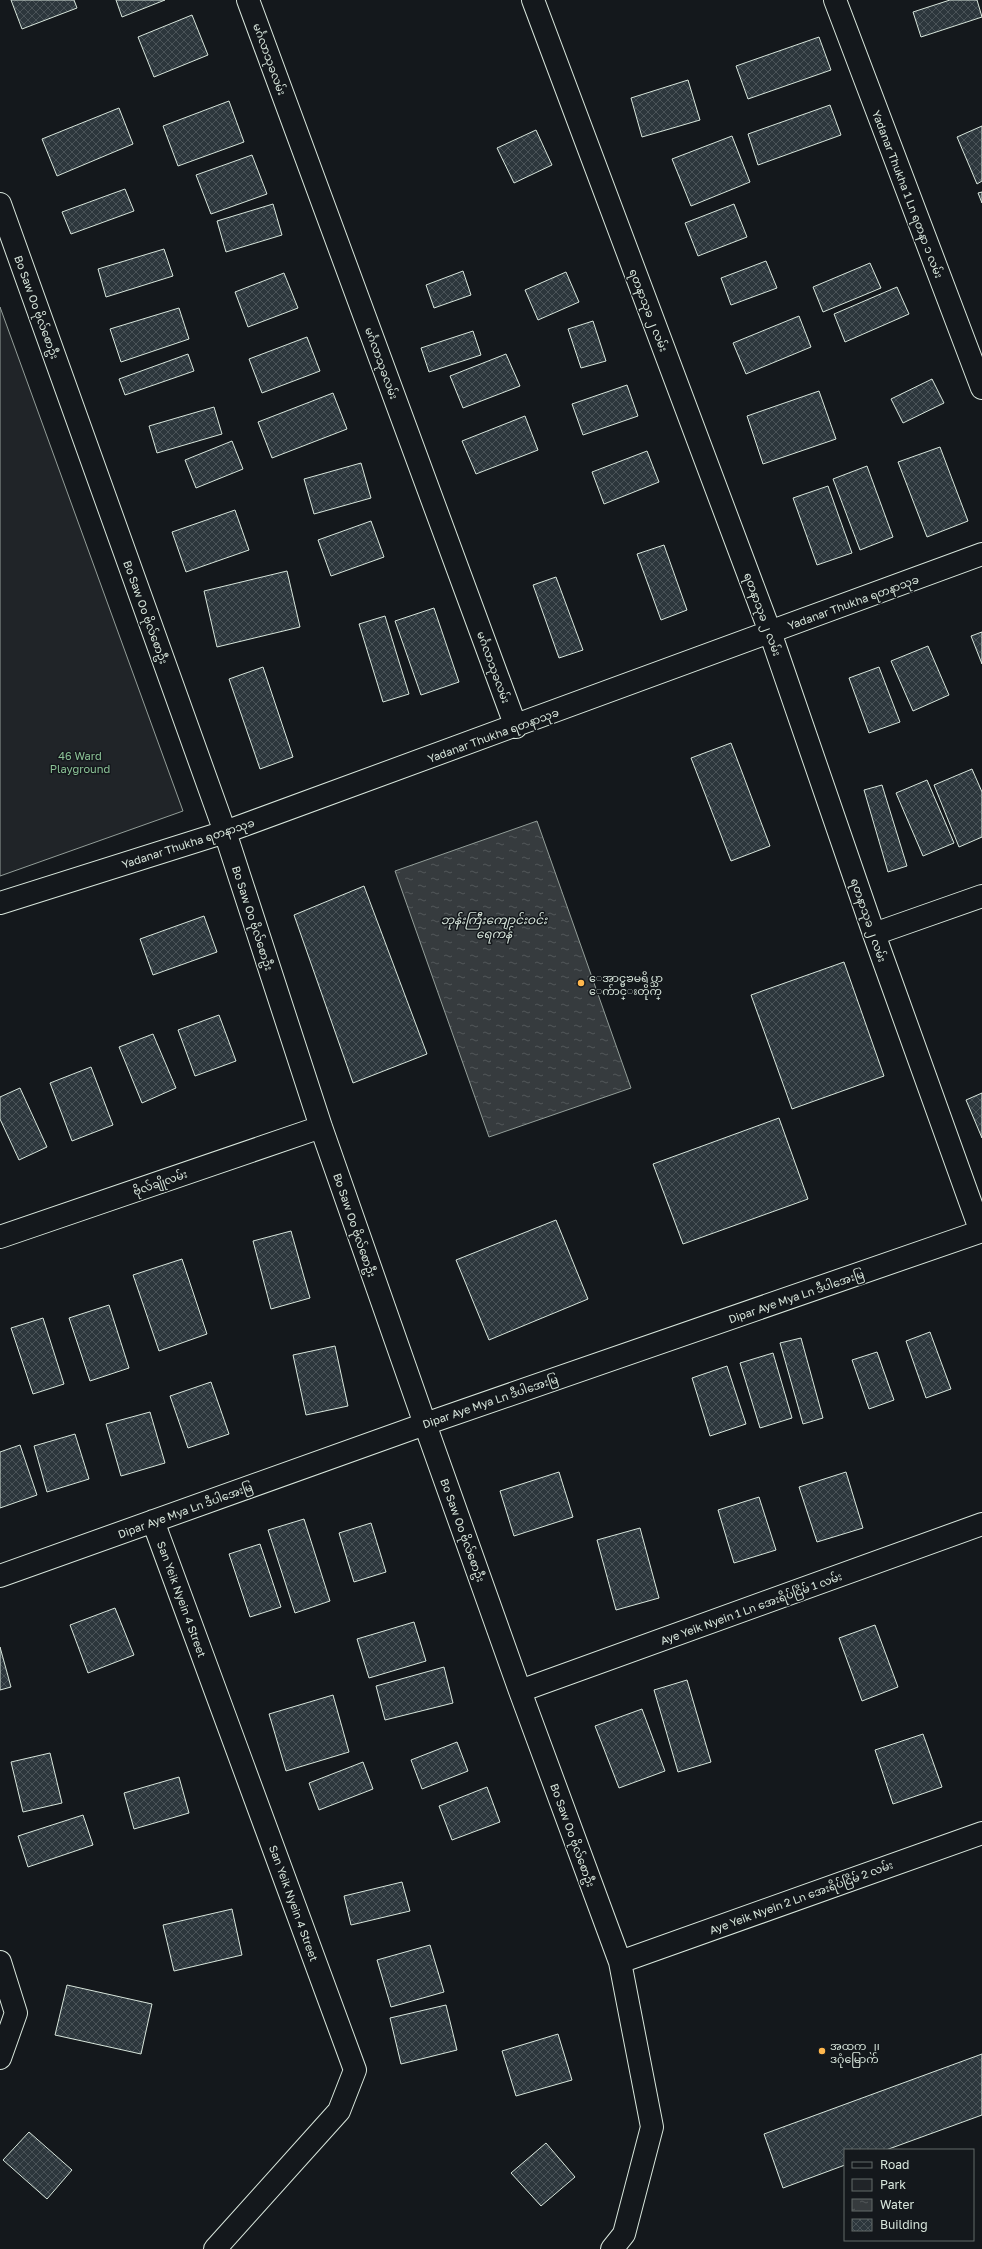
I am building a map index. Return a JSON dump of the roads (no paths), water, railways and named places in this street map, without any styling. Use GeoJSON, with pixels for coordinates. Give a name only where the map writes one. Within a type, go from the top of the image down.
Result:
{"type":"FeatureCollection","features":[{"type":"Feature","properties":{"kind":"street","name":"မင်္ဂလာသုခလမ်း"},"geometry":{"type":"LineString","coordinates":[[248,0],[516,727]]}},
{"type":"Feature","properties":{"kind":"street","name":"ရတနာသုခ ၂ လမ်း"},"geometry":{"type":"LineString","coordinates":[[533,0],[770,632],[874,934],[982,1232]]}},
{"type":"Feature","properties":{"kind":"street","name":"Yadanar Thukha 1 Ln ရတနာ ၁ လမ်း"},"geometry":{"type":"LineString","coordinates":[[835,0],[982,388]]}},
{"type":"Feature","properties":{"kind":"street","name":"Bo Saw Oo ဗိုလ်စောဦး"},"geometry":{"type":"LineString","coordinates":[[0,204],[225,832],[321,1126],[425,1424],[520,1691],[620,1962],[652,2127],[624,2234],[612,2249]]}},
{"type":"Feature","properties":{"kind":"street","name":"Yadanar Thukha ရတနာသုခ"},"geometry":{"type":"LineString","coordinates":[[0,902],[225,832],[516,727],[982,554]]}},
{"type":"Feature","properties":{"kind":"street"},"geometry":{"type":"LineString","coordinates":[[874,934],[982,896]]}},
{"type":"Feature","properties":{"kind":"street","name":"ဗိုလ်ချိုလမ်း"},"geometry":{"type":"LineString","coordinates":[[0,1237],[321,1126]]}},
{"type":"Feature","properties":{"kind":"street","name":"Dipar Aye Mya Ln ဒီပါအေးမြ"},"geometry":{"type":"LineString","coordinates":[[0,1576],[425,1424],[982,1232]]}},
{"type":"Feature","properties":{"kind":"street","name":"San Yeik Nyein 4 Street"},"geometry":{"type":"LineString","coordinates":[[153,1521],[355,2070],[339,2111],[216,2249]]}},
{"type":"Feature","properties":{"kind":"street","name":"Aye Yeik Nyein 1 Ln အေးရိပ်ငြိမ် 1 လမ်း"},"geometry":{"type":"LineString","coordinates":[[520,1691],[982,1524]]}},
{"type":"Feature","properties":{"kind":"street","name":"Aye Yeik Nyein 2 Ln အေးရိပ်ငြိမ် 2 လမ်း"},"geometry":{"type":"LineString","coordinates":[[620,1962],[982,1833]]}},
{"type":"Feature","properties":{"kind":"street"},"geometry":{"type":"LineString","coordinates":[[0,1962],[16,2013],[0,2058]]}},
{"type":"Feature","properties":{"kind":"water","name":"ဘုန်းကြီးကျောင်းဝင်း ရေကန်"},"geometry":{"type":"Polygon","coordinates":[[[537,821],[631,1088],[489,1137],[395,871],[537,821]]]}},
{"type":"Feature","properties":{"kind":"place","name":"ေအာင္ဓၶမရိပ္သာ ေက်ာင္းတိုက္"},"geometry":{"type":"Point","coordinates":[581,983]}},
{"type":"Feature","properties":{"kind":"place","name":"အထက ၂၊ ဒဂုံမြောက်"},"geometry":{"type":"Point","coordinates":[822,2051]}},
{"type":"Feature","properties":{"kind":"park label","name":"46 Ward Playground"},"geometry":{"type":"Point","coordinates":[80,761]}}]}
